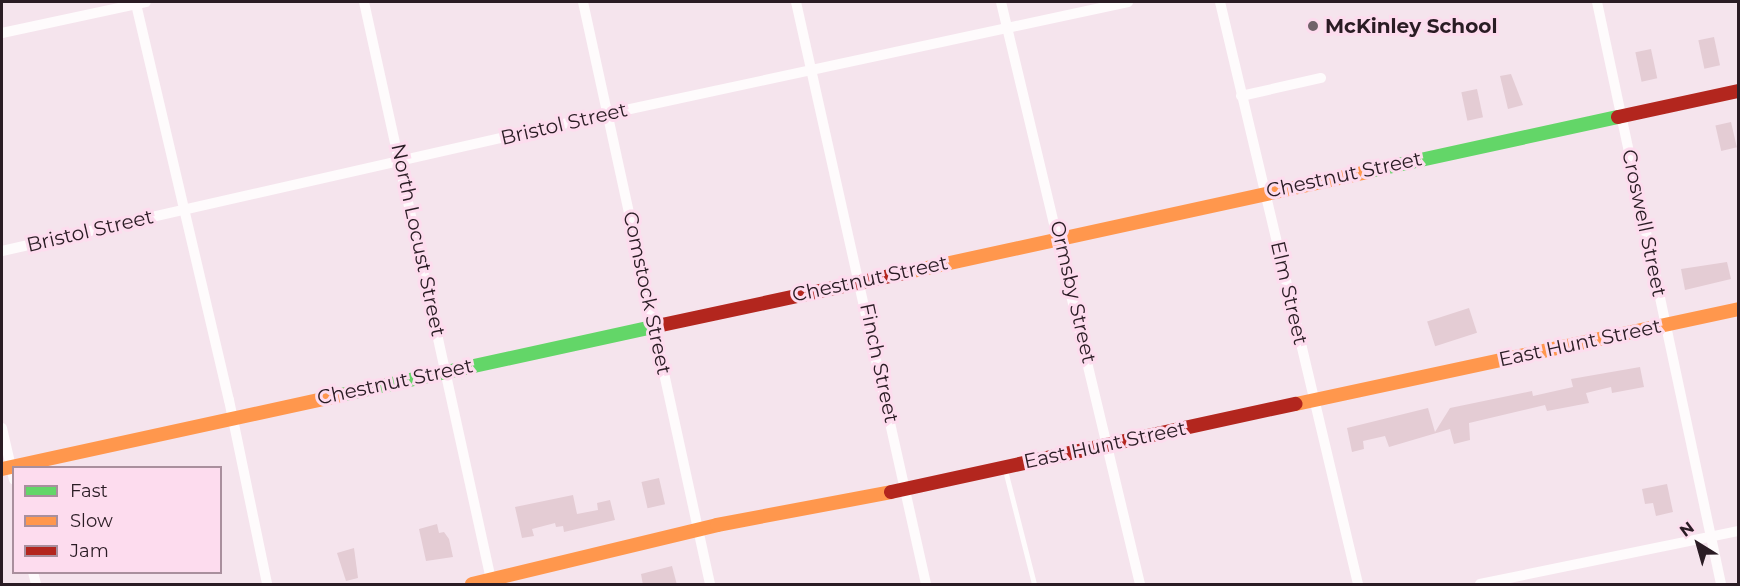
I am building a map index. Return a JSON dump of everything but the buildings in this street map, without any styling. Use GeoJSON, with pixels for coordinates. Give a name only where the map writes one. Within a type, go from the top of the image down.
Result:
{"type":"FeatureCollection","features":[{"type":"Feature","properties":{"kind":"street","name":"North Locust Street"},"geometry":{"type":"LineString","coordinates":[[364,2],[401,161],[492,583]]}},
{"type":"Feature","properties":{"kind":"street","name":"Comstock Street"},"geometry":{"type":"LineString","coordinates":[[583,2],[710,585]]}},
{"type":"Feature","properties":{"kind":"street","name":"Finch Street"},"geometry":{"type":"LineString","coordinates":[[796,2],[815,71],[926,585]]}},
{"type":"Feature","properties":{"kind":"street","name":"Ormsby Street"},"geometry":{"type":"LineString","coordinates":[[1001,2],[1060,238],[1140,585]]}},
{"type":"Feature","properties":{"kind":"street","name":"Bristol Street"},"geometry":{"type":"LineString","coordinates":[[2,251],[607,114],[1128,2]]}},
{"type":"Feature","properties":{"kind":"street","name":"Elm Street"},"geometry":{"type":"LineString","coordinates":[[1220,2],[1358,585]]}},
{"type":"Feature","properties":{"kind":"street","name":"Croswell Street"},"geometry":{"type":"LineString","coordinates":[[1597,2],[1721,585]]}},
{"type":"Feature","properties":{"kind":"street"},"geometry":{"type":"LineString","coordinates":[[2,33],[141,3],[184,209],[233,418],[267,585]]}},
{"type":"Feature","properties":{"kind":"street"},"geometry":{"type":"LineString","coordinates":[[1242,96],[1321,78]]}},
{"type":"Feature","properties":{"kind":"street","name":"Chestnut Street"},"geometry":{"type":"LineString","coordinates":[[33,466],[233,418],[446,371],[1738,91]]}},
{"type":"Feature","properties":{"kind":"street","name":"East Hunt Street"},"geometry":{"type":"LineString","coordinates":[[472,585],[492,583],[699,530],[1004,468],[1738,309]]}},
{"type":"Feature","properties":{"kind":"street"},"geometry":{"type":"LineString","coordinates":[[2,429],[8,472]]}},
{"type":"Feature","properties":{"kind":"street"},"geometry":{"type":"LineString","coordinates":[[1480,585],[1738,531]]}},
{"type":"Feature","properties":{"kind":"lane"},"geometry":{"type":"LineString","coordinates":[[1004,468],[1034,585]]}},
{"type":"Feature","properties":{"kind":"traffic: fast"},"geometry":{"type":"LineString","coordinates":[[1370,171],[1618,117]]}},
{"type":"Feature","properties":{"kind":"traffic: fast"},"geometry":{"type":"LineString","coordinates":[[341,395],[657,326]]}},
{"type":"Feature","properties":{"kind":"traffic: slow"},"geometry":{"type":"LineString","coordinates":[[904,273],[1370,171]]}},
{"type":"Feature","properties":{"kind":"traffic: slow"},"geometry":{"type":"LineString","coordinates":[[1296,404],[1738,309]]}},
{"type":"Feature","properties":{"kind":"traffic: slow"},"geometry":{"type":"LineString","coordinates":[[16,466],[341,395]]}},
{"type":"Feature","properties":{"kind":"traffic: slow"},"geometry":{"type":"LineString","coordinates":[[2,469],[12,467]]}},
{"type":"Feature","properties":{"kind":"traffic: slow"},"geometry":{"type":"LineString","coordinates":[[472,584],[717,525],[891,492]]}},
{"type":"Feature","properties":{"kind":"traffic: jam"},"geometry":{"type":"LineString","coordinates":[[1618,117],[1738,91]]}},
{"type":"Feature","properties":{"kind":"traffic: jam"},"geometry":{"type":"LineString","coordinates":[[657,326],[904,273]]}},
{"type":"Feature","properties":{"kind":"traffic: jam"},"geometry":{"type":"LineString","coordinates":[[891,492],[1296,404]]}},
{"type":"Feature","properties":{"kind":"place","name":"McKinley School"},"geometry":{"type":"Point","coordinates":[1313,26]}}]}
